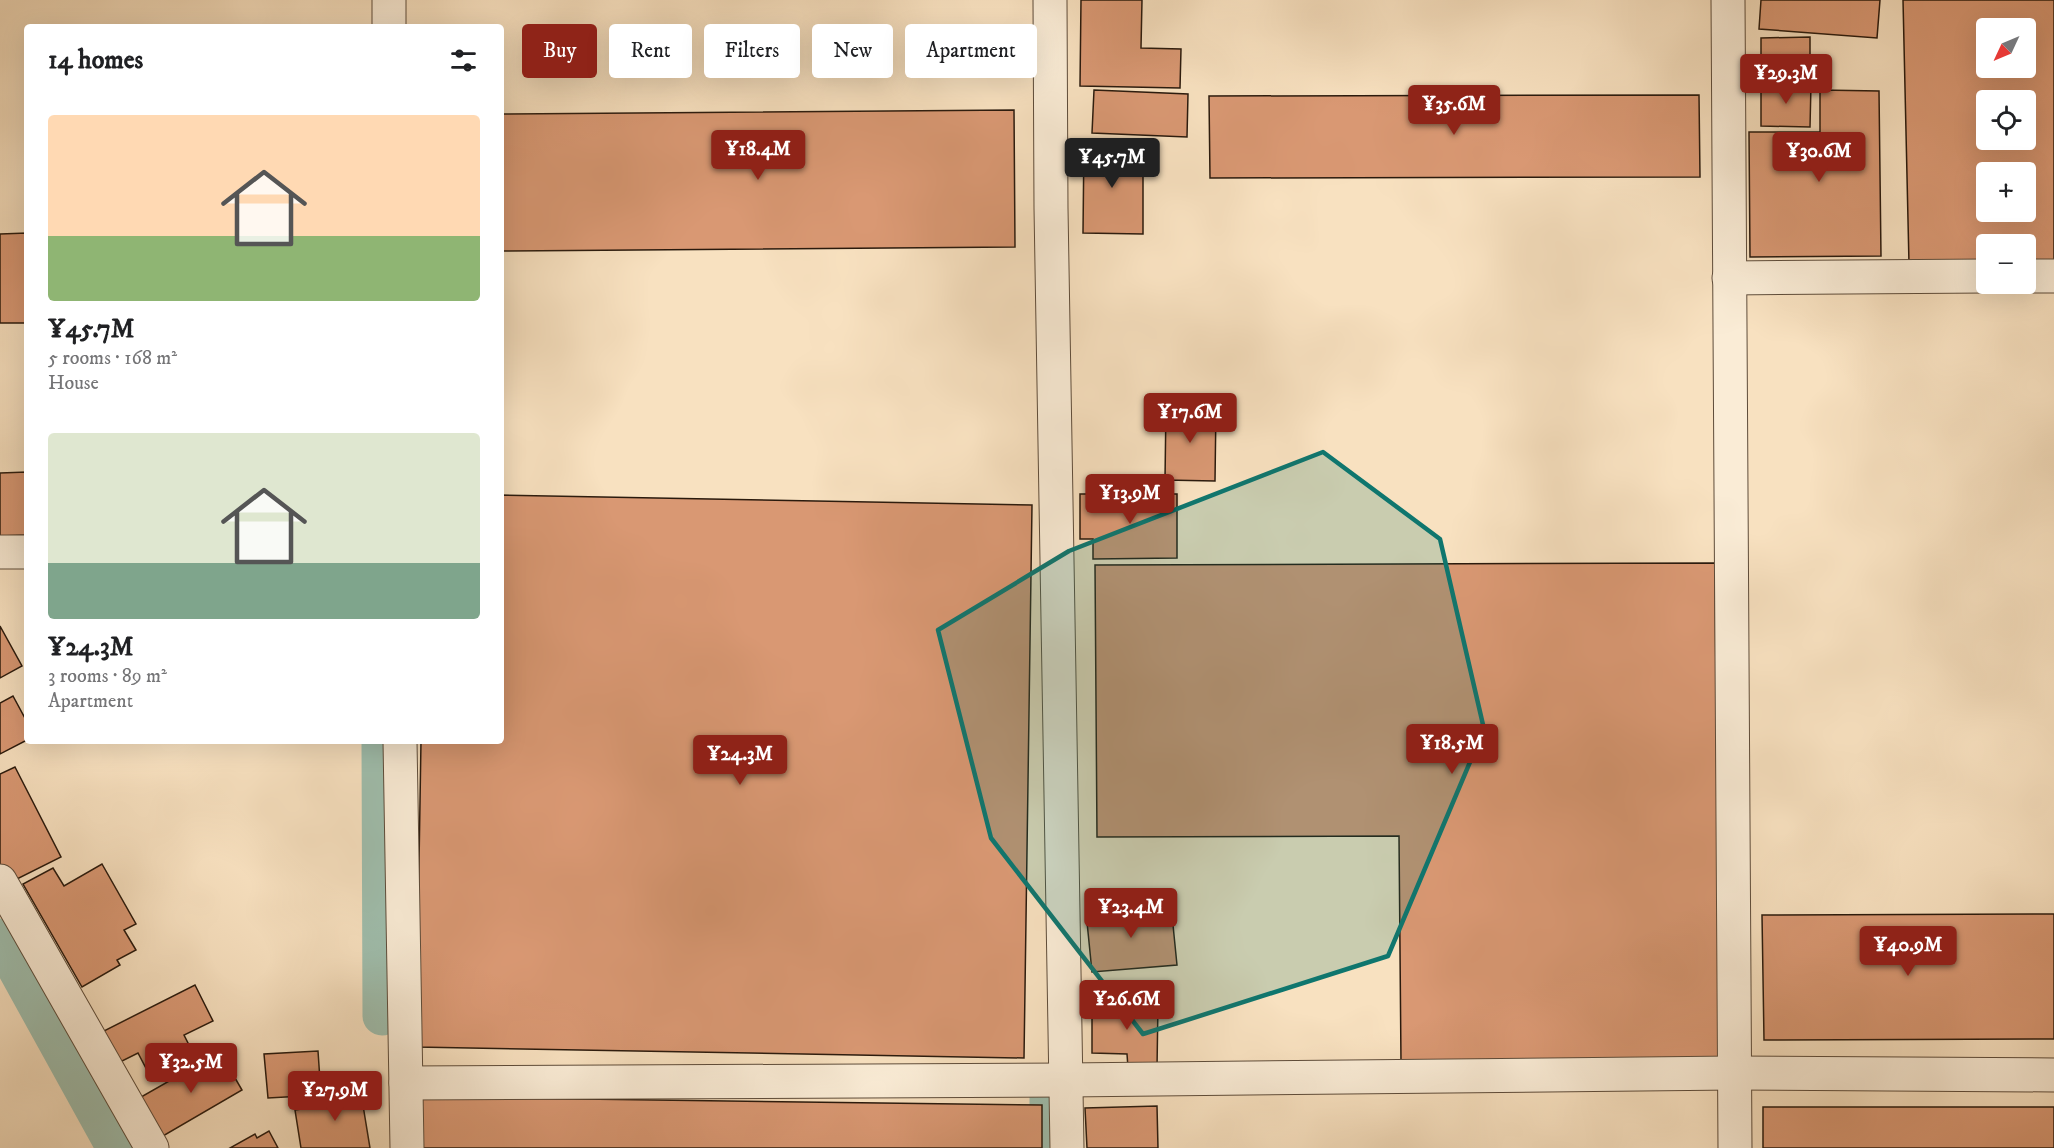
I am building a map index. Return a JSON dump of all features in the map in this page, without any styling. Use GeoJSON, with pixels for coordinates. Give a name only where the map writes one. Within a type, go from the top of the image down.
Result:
{"type":"FeatureCollection","features":[{"type":"Feature","properties":{"kind":"street"},"geometry":{"type":"LineString","coordinates":[[389,0],[389,24]]}},
{"type":"Feature","properties":{"kind":"street"},"geometry":{"type":"LineString","coordinates":[[1050,0],[1050,208],[1067,1148]]}},
{"type":"Feature","properties":{"kind":"street"},"geometry":{"type":"LineString","coordinates":[[1728,0],[1735,1148]]}},
{"type":"Feature","properties":{"kind":"street"},"geometry":{"type":"LineString","coordinates":[[1729,278],[1976,276]]}},
{"type":"Feature","properties":{"kind":"street"},"geometry":{"type":"LineString","coordinates":[[2036,276],[2054,276]]}},
{"type":"Feature","properties":{"kind":"street"},"geometry":{"type":"LineString","coordinates":[[0,552],[24,552]]}},
{"type":"Feature","properties":{"kind":"street"},"geometry":{"type":"LineString","coordinates":[[400,744],[407,1148]]}},
{"type":"Feature","properties":{"kind":"street"},"geometry":{"type":"LineString","coordinates":[[0,881],[152,1148]]}},
{"type":"Feature","properties":{"kind":"street"},"geometry":{"type":"LineString","coordinates":[[406,1083],[1067,1080],[1734,1073],[2054,1076]]}},
{"type":"Feature","properties":{"kind":"highlighted area"},"geometry":{"type":"Polygon","coordinates":[[[1323,452],[1440,539],[1484,729],[1388,956],[1143,1034],[991,838],[938,630],[1069,551],[1323,452]]]}},
{"type":"Feature","properties":{"kind":"building"},"geometry":{"type":"Polygon","coordinates":[[[1081,0],[1142,0],[1141,48],[1181,49],[1180,88],[1080,86],[1081,0]]]}},
{"type":"Feature","properties":{"kind":"building"},"geometry":{"type":"Polygon","coordinates":[[[1761,0],[1880,0],[1877,38],[1759,29],[1761,0]]]}},
{"type":"Feature","properties":{"kind":"building"},"geometry":{"type":"Polygon","coordinates":[[[1903,0],[2054,0],[2054,262],[2036,262],[2036,234],[1976,234],[1976,263],[1909,264],[1903,0]]]}},
{"type":"Feature","properties":{"kind":"building"},"geometry":{"type":"Polygon","coordinates":[[[1810,37],[1810,73],[1761,73],[1761,38],[1810,37]]]}},
{"type":"Feature","properties":{"kind":"building"},"geometry":{"type":"Polygon","coordinates":[[[1761,83],[1811,84],[1810,127],[1761,126],[1761,83]]]}},
{"type":"Feature","properties":{"kind":"building"},"geometry":{"type":"Polygon","coordinates":[[[1094,90],[1188,94],[1187,137],[1092,133],[1094,90]]]}},
{"type":"Feature","properties":{"kind":"building"},"geometry":{"type":"Polygon","coordinates":[[[1820,90],[1879,91],[1881,256],[1750,257],[1749,132],[1820,132],[1820,90]]]}},
{"type":"Feature","properties":{"kind":"building"},"geometry":{"type":"Polygon","coordinates":[[[1699,95],[1700,177],[1210,178],[1209,96],[1699,95]]]}},
{"type":"Feature","properties":{"kind":"building"},"geometry":{"type":"Polygon","coordinates":[[[1014,110],[1015,247],[504,251],[504,114],[1014,110]]]}},
{"type":"Feature","properties":{"kind":"building"},"geometry":{"type":"Polygon","coordinates":[[[1084,140],[1125,140],[1125,159],[1143,159],[1143,234],[1083,233],[1084,140]]]}},
{"type":"Feature","properties":{"kind":"building"},"geometry":{"type":"Polygon","coordinates":[[[24,233],[24,323],[0,323],[0,234],[24,233]]]}},
{"type":"Feature","properties":{"kind":"building"},"geometry":{"type":"Polygon","coordinates":[[[1166,406],[1216,407],[1215,481],[1165,480],[1166,406]]]}},
{"type":"Feature","properties":{"kind":"building"},"geometry":{"type":"Polygon","coordinates":[[[24,472],[24,535],[0,536],[0,473],[24,472]]]}},
{"type":"Feature","properties":{"kind":"building"},"geometry":{"type":"Polygon","coordinates":[[[1080,494],[1177,494],[1177,558],[1093,559],[1093,539],[1080,539],[1080,494]]]}},
{"type":"Feature","properties":{"kind":"building"},"geometry":{"type":"Polygon","coordinates":[[[504,495],[1032,505],[1024,1058],[416,1047],[421,744],[504,744],[504,495]]]}},
{"type":"Feature","properties":{"kind":"building"},"geometry":{"type":"Polygon","coordinates":[[[1715,563],[1719,1063],[1401,1063],[1399,836],[1097,837],[1095,565],[1715,563]]]}},
{"type":"Feature","properties":{"kind":"building"},"geometry":{"type":"Polygon","coordinates":[[[0,626],[22,666],[0,678],[0,626]]]}},
{"type":"Feature","properties":{"kind":"building"},"geometry":{"type":"Polygon","coordinates":[[[13,696],[24,716],[24,742],[0,754],[0,703],[13,696]]]}},
{"type":"Feature","properties":{"kind":"building"},"geometry":{"type":"Polygon","coordinates":[[[15,767],[61,857],[9,883],[0,865],[0,774],[15,767]]]}},
{"type":"Feature","properties":{"kind":"building"},"geometry":{"type":"Polygon","coordinates":[[[102,864],[136,924],[124,930],[136,950],[117,960],[120,965],[82,987],[23,884],[53,868],[64,886],[102,864]]]}},
{"type":"Feature","properties":{"kind":"building"},"geometry":{"type":"Polygon","coordinates":[[[1171,905],[1177,965],[1092,972],[1086,912],[1171,905]]]}},
{"type":"Feature","properties":{"kind":"building"},"geometry":{"type":"Polygon","coordinates":[[[2054,914],[2054,1039],[1764,1040],[1762,915],[2054,914]]]}},
{"type":"Feature","properties":{"kind":"building"},"geometry":{"type":"Polygon","coordinates":[[[195,985],[213,1021],[184,1035],[192,1051],[149,1074],[138,1053],[108,1068],[92,1037],[195,985]]]}},
{"type":"Feature","properties":{"kind":"building"},"geometry":{"type":"Polygon","coordinates":[[[1092,1001],[1158,1002],[1157,1069],[1128,1068],[1127,1054],[1092,1053],[1092,1001]]]}},
{"type":"Feature","properties":{"kind":"building"},"geometry":{"type":"Polygon","coordinates":[[[318,1051],[321,1095],[268,1098],[264,1054],[318,1051]]]}},
{"type":"Feature","properties":{"kind":"building"},"geometry":{"type":"Polygon","coordinates":[[[220,1052],[242,1090],[163,1136],[141,1097],[220,1052]]]}},
{"type":"Feature","properties":{"kind":"building"},"geometry":{"type":"Polygon","coordinates":[[[360,1087],[370,1148],[301,1148],[295,1110],[327,1105],[325,1092],[360,1087]]]}},
{"type":"Feature","properties":{"kind":"building"},"geometry":{"type":"Polygon","coordinates":[[[421,1097],[1042,1105],[1042,1148],[421,1148],[421,1097]]]}},
{"type":"Feature","properties":{"kind":"building"},"geometry":{"type":"Polygon","coordinates":[[[1157,1106],[1158,1148],[1087,1148],[1085,1108],[1157,1106]]]}},
{"type":"Feature","properties":{"kind":"building"},"geometry":{"type":"Polygon","coordinates":[[[1763,1107],[2054,1107],[2054,1148],[1763,1148],[1763,1107]]]}},
{"type":"Feature","properties":{"kind":"building"},"geometry":{"type":"Polygon","coordinates":[[[269,1131],[278,1148],[230,1148],[255,1134],[257,1138],[269,1131]]]}},
{"type":"Feature","properties":{"kind":"waterway"},"geometry":{"type":"LineString","coordinates":[[381,744],[382,1016]]}},
{"type":"Feature","properties":{"kind":"waterway"},"geometry":{"type":"LineString","coordinates":[[0,938],[116,1148]]}},
{"type":"Feature","properties":{"kind":"waterway"},"geometry":{"type":"LineString","coordinates":[[1049,1091],[1049,1148]]}}]}
